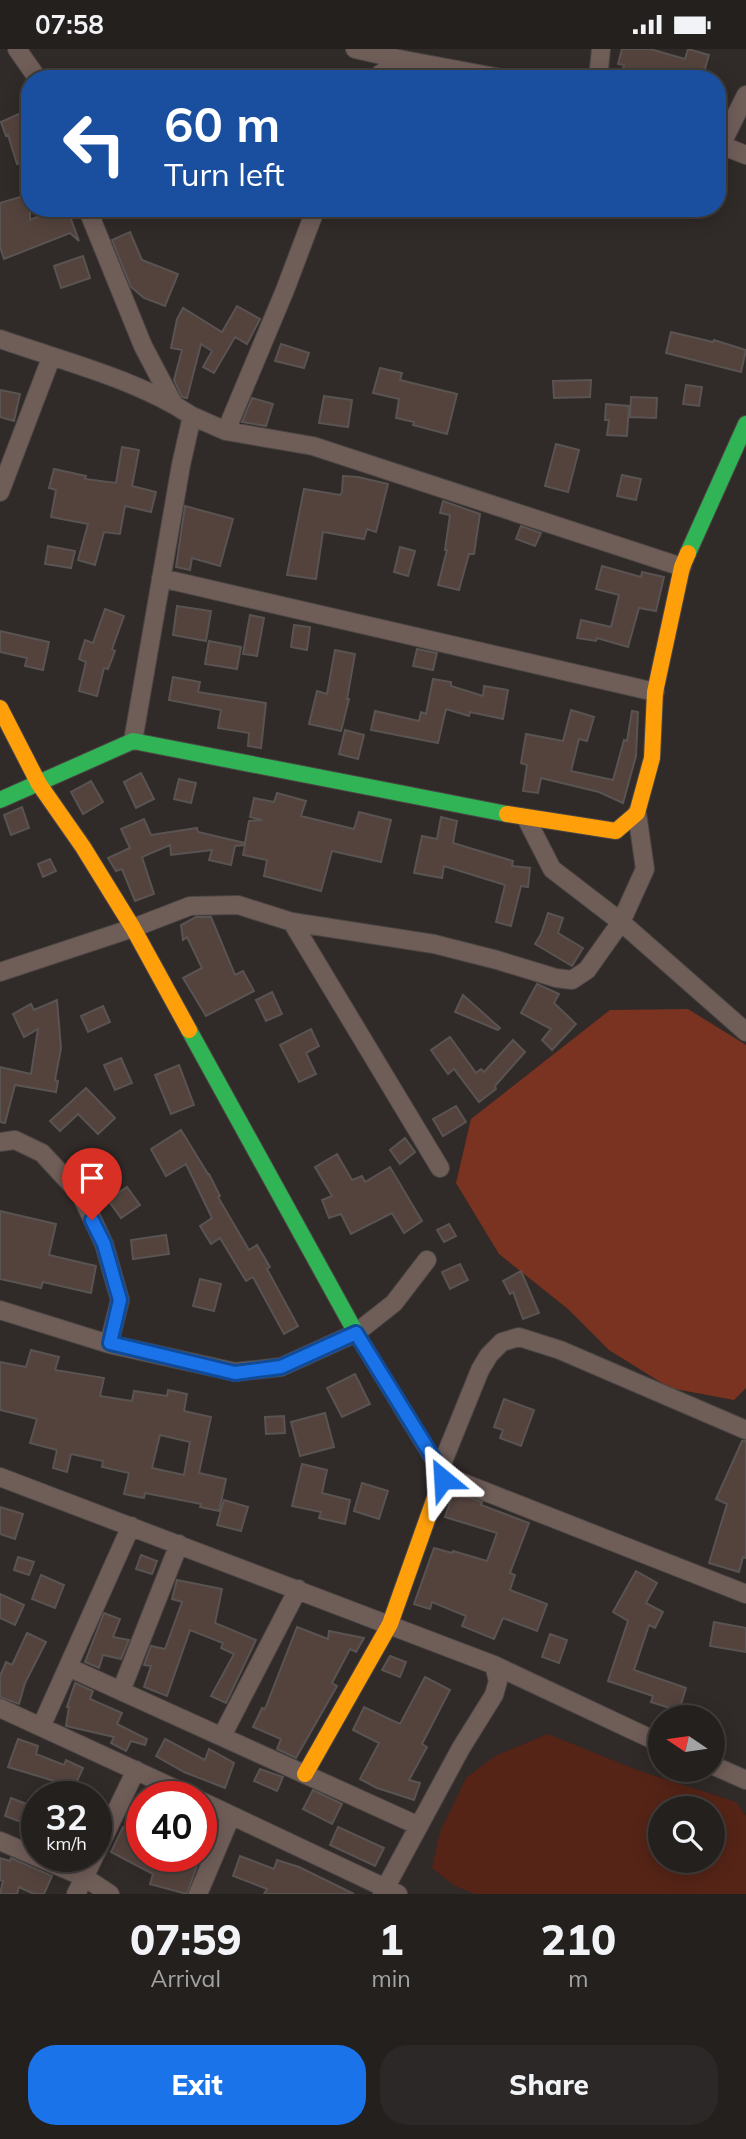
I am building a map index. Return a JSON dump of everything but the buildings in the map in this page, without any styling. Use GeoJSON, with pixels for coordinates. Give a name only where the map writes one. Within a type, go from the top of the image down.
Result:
{"type":"FeatureCollection","features":[{"type":"Feature","properties":{"kind":"street"},"geometry":{"type":"LineString","coordinates":[[17,49],[32,70]]}},
{"type":"Feature","properties":{"kind":"street"},"geometry":{"type":"LineString","coordinates":[[355,49],[457,70]]}},
{"type":"Feature","properties":{"kind":"street"},"geometry":{"type":"LineString","coordinates":[[599,70],[601,49]]}},
{"type":"Feature","properties":{"kind":"street"},"geometry":{"type":"LineString","coordinates":[[385,70],[398,59]]}},
{"type":"Feature","properties":{"kind":"street"},"geometry":{"type":"LineString","coordinates":[[726,133],[746,95]]}},
{"type":"Feature","properties":{"kind":"street"},"geometry":{"type":"LineString","coordinates":[[726,147],[746,155]]}},
{"type":"Feature","properties":{"kind":"street"},"geometry":{"type":"LineString","coordinates":[[91,217],[144,346],[173,403]]}},
{"type":"Feature","properties":{"kind":"street"},"geometry":{"type":"LineString","coordinates":[[226,431],[285,291],[313,217]]}},
{"type":"Feature","properties":{"kind":"street"},"geometry":{"type":"LineString","coordinates":[[0,339],[173,403],[192,416],[226,431],[313,446],[682,567]]}},
{"type":"Feature","properties":{"kind":"street"},"geometry":{"type":"LineString","coordinates":[[0,492],[51,358]]}},
{"type":"Feature","properties":{"kind":"street"},"geometry":{"type":"LineString","coordinates":[[133,741],[192,416]]}},
{"type":"Feature","properties":{"kind":"street"},"geometry":{"type":"LineString","coordinates":[[0,972],[190,906],[238,905],[292,922],[434,944],[556,978],[572,980],[586,970],[621,922],[645,870],[636,813],[652,758],[655,692],[682,567],[746,424]]}},
{"type":"Feature","properties":{"kind":"street"},"geometry":{"type":"LineString","coordinates":[[161,578],[655,692]]}},
{"type":"Feature","properties":{"kind":"street"},"geometry":{"type":"LineString","coordinates":[[0,708],[39,784],[83,847],[133,928],[356,1333],[441,1472],[746,1594]]}},
{"type":"Feature","properties":{"kind":"street"},"geometry":{"type":"LineString","coordinates":[[0,800],[133,741],[526,818],[616,831],[636,813]]}},
{"type":"Feature","properties":{"kind":"street"},"geometry":{"type":"LineString","coordinates":[[526,818],[552,869],[621,922],[746,1032]]}},
{"type":"Feature","properties":{"kind":"street"},"geometry":{"type":"LineString","coordinates":[[292,922],[440,1168]]}},
{"type":"Feature","properties":{"kind":"street"},"geometry":{"type":"LineString","coordinates":[[0,1142],[15,1140],[42,1153],[81,1195],[104,1244],[120,1300],[110,1343]]}},
{"type":"Feature","properties":{"kind":"street"},"geometry":{"type":"LineString","coordinates":[[0,1310],[110,1343],[235,1373],[281,1367],[356,1333],[394,1303],[427,1260]]}},
{"type":"Feature","properties":{"kind":"street"},"geometry":{"type":"LineString","coordinates":[[305,1774],[390,1624],[441,1472],[485,1362],[502,1342],[519,1337],[560,1350],[746,1430]]}},
{"type":"Feature","properties":{"kind":"street"},"geometry":{"type":"LineString","coordinates":[[0,1477],[494,1665],[648,1737]]}},
{"type":"Feature","properties":{"kind":"street"},"geometry":{"type":"LineString","coordinates":[[41,1727],[131,1526]]}},
{"type":"Feature","properties":{"kind":"street"},"geometry":{"type":"LineString","coordinates":[[121,1691],[179,1545]]}},
{"type":"Feature","properties":{"kind":"street"},"geometry":{"type":"LineString","coordinates":[[222,1736],[298,1589]]}},
{"type":"Feature","properties":{"kind":"street"},"geometry":{"type":"LineString","coordinates":[[217,1808],[388,1892],[419,1826],[461,1748],[494,1695],[498,1681],[494,1665]]}},
{"type":"Feature","properties":{"kind":"street"},"geometry":{"type":"LineString","coordinates":[[68,1667],[419,1826]]}},
{"type":"Feature","properties":{"kind":"street"},"geometry":{"type":"LineString","coordinates":[[0,1708],[159,1781]]}},
{"type":"Feature","properties":{"kind":"street"},"geometry":{"type":"LineString","coordinates":[[112,1820],[136,1770]]}},
{"type":"Feature","properties":{"kind":"street"},"geometry":{"type":"LineString","coordinates":[[725,1771],[746,1780]]}},
{"type":"Feature","properties":{"kind":"street"},"geometry":{"type":"LineString","coordinates":[[198,1894],[231,1815]]}},
{"type":"Feature","properties":{"kind":"street"},"geometry":{"type":"LineString","coordinates":[[0,1841],[21,1850]]}},
{"type":"Feature","properties":{"kind":"street"},"geometry":{"type":"LineString","coordinates":[[73,1872],[110,1894]]}},
{"type":"Feature","properties":{"kind":"street"},"geometry":{"type":"LineString","coordinates":[[76,1894],[87,1872]]}},
{"type":"Feature","properties":{"kind":"shaded area"},"geometry":{"type":"Polygon","coordinates":[[[688,1009],[746,1045],[746,1388],[734,1400],[670,1388],[609,1350],[568,1309],[499,1254],[456,1183],[471,1119],[610,1010],[688,1009]]]}},
{"type":"Feature","properties":{"kind":"shaded area"},"geometry":{"type":"Polygon","coordinates":[[[548,1734],[648,1774],[648,1782],[674,1782],[717,1796],[648,1796],[648,1873],[725,1873],[725,1798],[736,1802],[746,1816],[746,1894],[475,1894],[455,1886],[432,1868],[440,1832],[466,1778],[495,1756],[548,1734]]]}},
{"type":"Feature","properties":{"kind":"traffic: fast"},"geometry":{"type":"LineString","coordinates":[[688,553],[746,424]]}},
{"type":"Feature","properties":{"kind":"traffic: fast"},"geometry":{"type":"LineString","coordinates":[[0,800],[133,741],[507,814]]}},
{"type":"Feature","properties":{"kind":"traffic: fast"},"geometry":{"type":"LineString","coordinates":[[189,1030],[356,1333],[406,1415]]}},
{"type":"Feature","properties":{"kind":"traffic: slow"},"geometry":{"type":"LineString","coordinates":[[507,814],[616,831],[637,813],[652,758],[655,692],[682,567],[688,553]]}},
{"type":"Feature","properties":{"kind":"traffic: slow"},"geometry":{"type":"LineString","coordinates":[[0,708],[39,784],[83,847],[133,928],[189,1030]]}},
{"type":"Feature","properties":{"kind":"traffic: slow"},"geometry":{"type":"LineString","coordinates":[[305,1774],[390,1624],[443,1475],[406,1415]]}},
{"type":"Feature","properties":{"kind":"route"},"geometry":{"type":"LineString","coordinates":[[92,1220],[104,1244],[120,1300],[110,1343],[235,1373],[281,1367],[356,1333],[440,1469],[443,1479]]}}]}
